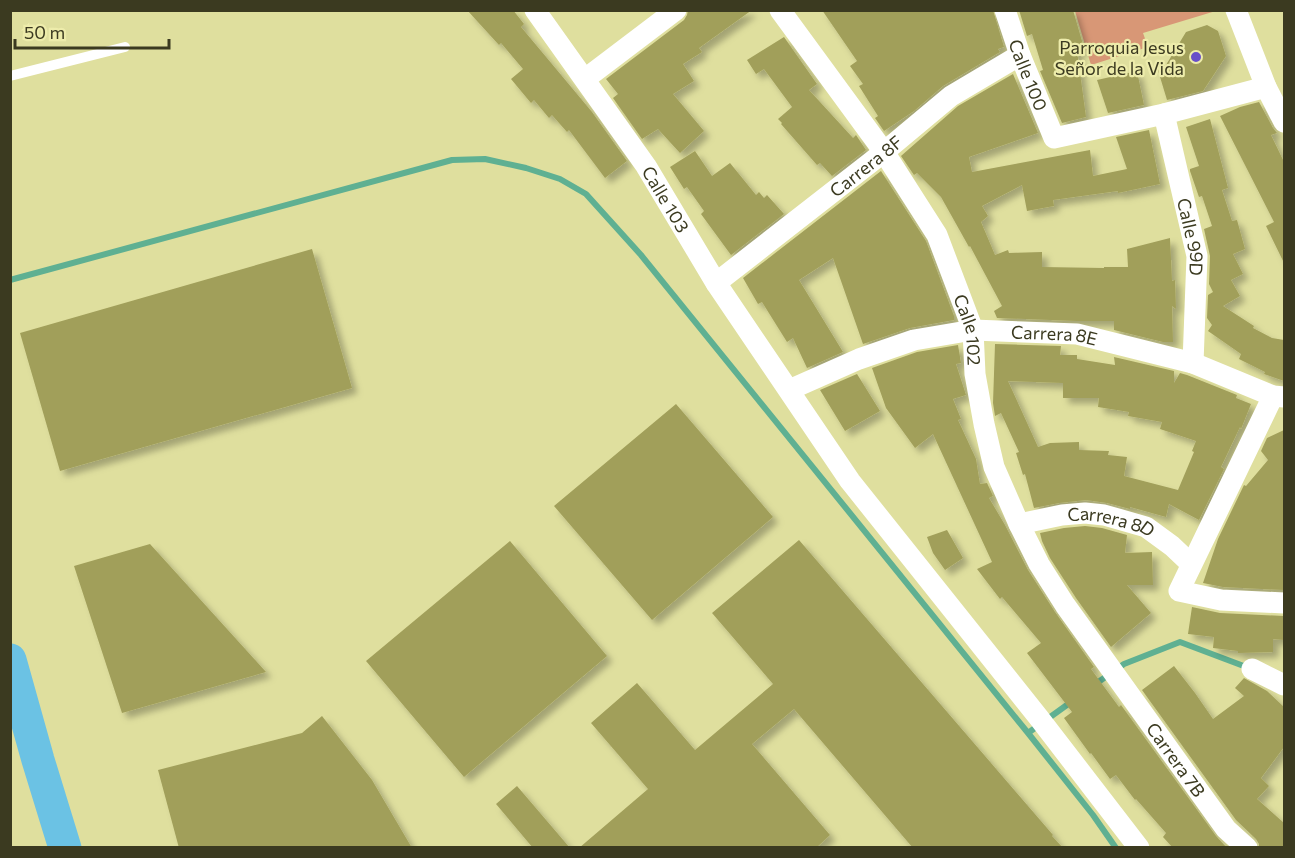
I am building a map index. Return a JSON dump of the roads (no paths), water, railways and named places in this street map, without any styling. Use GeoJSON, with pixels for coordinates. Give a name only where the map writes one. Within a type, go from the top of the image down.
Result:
{"type":"FeatureCollection","features":[{"type":"Feature","properties":{"kind":"highway"},"geometry":{"type":"LineString","coordinates":[[10,660],[65,848]]}},
{"type":"Feature","properties":{"kind":"street","name":"Calle 103"},"geometry":{"type":"LineString","coordinates":[[535,10],[646,166],[716,283],[850,481],[1139,848]]}},
{"type":"Feature","properties":{"kind":"street"},"geometry":{"type":"LineString","coordinates":[[585,79],[676,10]]}},
{"type":"Feature","properties":{"kind":"street","name":"Calle 102"},"geometry":{"type":"LineString","coordinates":[[780,10],[884,152],[938,235],[973,330],[975,374],[994,467],[1039,564],[1113,673]]}},
{"type":"Feature","properties":{"kind":"street","name":"Calle 100"},"geometry":{"type":"LineString","coordinates":[[1005,10],[1020,55],[1054,138],[1164,114]]}},
{"type":"Feature","properties":{"kind":"street"},"geometry":{"type":"LineString","coordinates":[[1236,10],[1266,87],[1284,122]]}},
{"type":"Feature","properties":{"kind":"street","name":"Carrera 8F"},"geometry":{"type":"LineString","coordinates":[[716,283],[884,152],[951,96],[1020,55]]}},
{"type":"Feature","properties":{"kind":"street"},"geometry":{"type":"LineString","coordinates":[[1164,114],[1266,87]]}},
{"type":"Feature","properties":{"kind":"street","name":"Calle 99D"},"geometry":{"type":"LineString","coordinates":[[1164,114],[1197,256],[1193,363]]}},
{"type":"Feature","properties":{"kind":"street","name":"Carrera 8E"},"geometry":{"type":"LineString","coordinates":[[789,390],[860,359],[914,340],[973,330],[1077,334],[1193,363],[1279,397]]}},
{"type":"Feature","properties":{"kind":"street"},"geometry":{"type":"LineString","coordinates":[[1279,397],[1179,591],[1221,600],[1284,603]]}},
{"type":"Feature","properties":{"kind":"street","name":"Carrera 8D"},"geometry":{"type":"LineString","coordinates":[[1019,524],[1062,515],[1085,513],[1104,515],[1146,527],[1172,546],[1191,564]]}},
{"type":"Feature","properties":{"kind":"street"},"geometry":{"type":"LineString","coordinates":[[1252,669],[1284,685]]}},
{"type":"Feature","properties":{"kind":"street","name":"Carrera 7B"},"geometry":{"type":"LineString","coordinates":[[1113,673],[1226,829],[1247,848]]}},
{"type":"Feature","properties":{"kind":"lane"},"geometry":{"type":"LineString","coordinates":[[10,76],[125,48]]}},
{"type":"Feature","properties":{"kind":"waterway"},"geometry":{"type":"LineString","coordinates":[[10,280],[452,160],[485,159],[526,168],[560,179],[586,194],[641,255],[1028,733],[1116,848]]}},
{"type":"Feature","properties":{"kind":"waterway"},"geometry":{"type":"LineString","coordinates":[[1094,685],[1124,664],[1180,642],[1249,668]]}},
{"type":"Feature","properties":{"kind":"waterway"},"geometry":{"type":"LineString","coordinates":[[1028,733],[1071,702]]}},
{"type":"Feature","properties":{"kind":"place","name":"Parroquia Jesus Señor de la Vida"},"geometry":{"type":"Point","coordinates":[1196,57]}}]}
